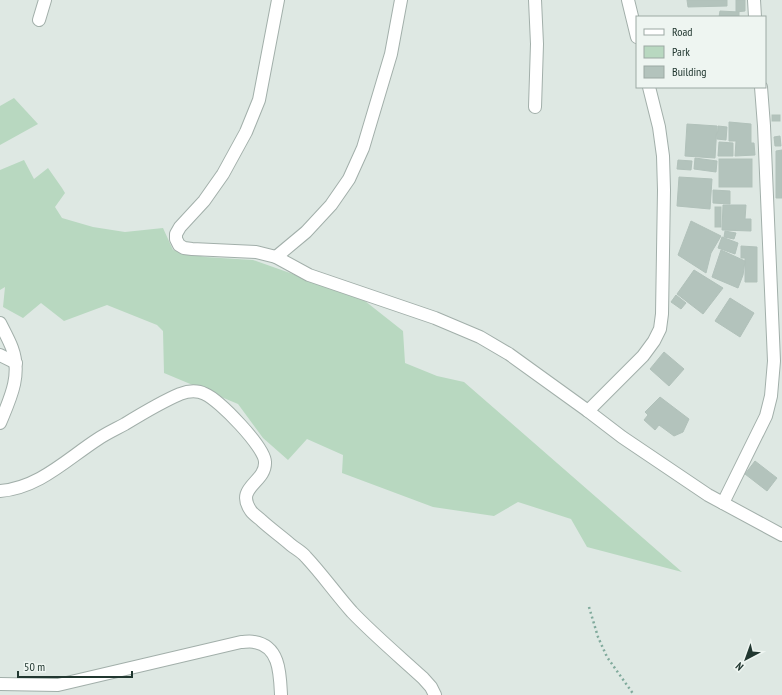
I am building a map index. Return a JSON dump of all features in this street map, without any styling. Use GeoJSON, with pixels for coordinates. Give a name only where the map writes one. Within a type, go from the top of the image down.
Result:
{"type":"FeatureCollection","features":[{"type":"Feature","properties":{"kind":"street"},"geometry":{"type":"LineString","coordinates":[[39,20],[45,0]]}},
{"type":"Feature","properties":{"kind":"street"},"geometry":{"type":"LineString","coordinates":[[278,0],[258,100],[246,132],[223,174],[204,201],[180,227],[176,234],[176,239],[179,245],[184,248],[256,252],[276,258],[309,275],[435,318],[480,337],[508,354],[622,437],[708,495],[782,534]]}},
{"type":"Feature","properties":{"kind":"street"},"geometry":{"type":"LineString","coordinates":[[276,258],[306,232],[331,205],[349,180],[362,148],[391,54],[401,0]]}},
{"type":"Feature","properties":{"kind":"street"},"geometry":{"type":"LineString","coordinates":[[535,0],[535,107]]}},
{"type":"Feature","properties":{"kind":"street"},"geometry":{"type":"LineString","coordinates":[[628,0],[636,33]]}},
{"type":"Feature","properties":{"kind":"street"},"geometry":{"type":"LineString","coordinates":[[754,0],[755,16]]}},
{"type":"Feature","properties":{"kind":"street"},"geometry":{"type":"LineString","coordinates":[[588,411],[642,356],[654,341],[660,329],[662,314],[664,190],[663,156],[659,127],[649,88]]}},
{"type":"Feature","properties":{"kind":"street"},"geometry":{"type":"LineString","coordinates":[[723,503],[766,416],[774,361],[761,88]]}},
{"type":"Feature","properties":{"kind":"street"},"geometry":{"type":"LineString","coordinates":[[0,323],[12,348],[16,362],[16,379],[0,423]]}},
{"type":"Feature","properties":{"kind":"street"},"geometry":{"type":"LineString","coordinates":[[0,355],[16,362]]}},
{"type":"Feature","properties":{"kind":"street"},"geometry":{"type":"LineString","coordinates":[[0,491],[25,485],[40,478],[98,438],[165,400],[183,393],[195,391],[205,394],[241,425],[256,443],[265,458],[266,464],[264,472],[248,489],[245,496],[247,504],[252,512],[305,556],[351,611],[423,678],[431,687],[435,695]]}},
{"type":"Feature","properties":{"kind":"street"},"geometry":{"type":"LineString","coordinates":[[0,684],[58,686],[241,642],[254,642],[266,646],[272,651],[279,671],[281,695]]}},
{"type":"Feature","properties":{"kind":"path"},"geometry":{"type":"LineString","coordinates":[[589,606],[598,637],[607,657],[634,695]]}},
{"type":"Feature","properties":{"kind":"green space"},"geometry":{"type":"Polygon","coordinates":[[[14,98],[38,124],[0,145],[0,106],[14,98]]]}},
{"type":"Feature","properties":{"kind":"green space"},"geometry":{"type":"Polygon","coordinates":[[[24,160],[34,179],[48,168],[62,188],[65,193],[55,207],[62,218],[93,227],[125,232],[163,228],[173,250],[205,257],[253,260],[365,301],[403,331],[405,363],[437,376],[464,382],[682,572],[587,547],[571,519],[518,502],[494,516],[433,507],[342,473],[343,455],[307,439],[288,460],[263,438],[238,404],[164,373],[163,331],[157,325],[107,305],[64,321],[41,303],[23,318],[3,307],[5,287],[0,290],[0,170],[24,160]]]}},
{"type":"Feature","properties":{"kind":"building"},"geometry":{"type":"Polygon","coordinates":[[[687,0],[727,0],[727,6],[688,7],[687,0]]]}},
{"type":"Feature","properties":{"kind":"building"},"geometry":{"type":"Polygon","coordinates":[[[736,0],[745,0],[745,11],[736,12],[736,0]]]}},
{"type":"Feature","properties":{"kind":"building"},"geometry":{"type":"Polygon","coordinates":[[[720,11],[739,12],[739,16],[719,16],[720,11]]]}},
{"type":"Feature","properties":{"kind":"building"},"geometry":{"type":"Polygon","coordinates":[[[772,115],[780,115],[780,121],[772,121],[772,115]]]}},
{"type":"Feature","properties":{"kind":"building"},"geometry":{"type":"Polygon","coordinates":[[[729,122],[751,124],[751,143],[754,143],[755,155],[735,156],[736,141],[729,141],[729,122]]]}},
{"type":"Feature","properties":{"kind":"building"},"geometry":{"type":"Polygon","coordinates":[[[687,124],[717,126],[715,158],[685,156],[687,124]]]}},
{"type":"Feature","properties":{"kind":"building"},"geometry":{"type":"Polygon","coordinates":[[[718,126],[727,127],[726,140],[717,139],[718,126]]]}},
{"type":"Feature","properties":{"kind":"building"},"geometry":{"type":"Polygon","coordinates":[[[780,136],[781,146],[775,146],[774,137],[780,136]]]}},
{"type":"Feature","properties":{"kind":"building"},"geometry":{"type":"Polygon","coordinates":[[[719,142],[733,143],[733,156],[718,156],[719,142]]]}},
{"type":"Feature","properties":{"kind":"building"},"geometry":{"type":"Polygon","coordinates":[[[782,150],[782,198],[776,198],[776,151],[782,150]]]}},
{"type":"Feature","properties":{"kind":"building"},"geometry":{"type":"Polygon","coordinates":[[[695,158],[717,161],[716,172],[694,169],[695,158]]]}},
{"type":"Feature","properties":{"kind":"building"},"geometry":{"type":"Polygon","coordinates":[[[719,159],[752,159],[752,187],[719,187],[719,159]]]}},
{"type":"Feature","properties":{"kind":"building"},"geometry":{"type":"Polygon","coordinates":[[[678,160],[692,161],[691,170],[677,169],[678,160]]]}},
{"type":"Feature","properties":{"kind":"building"},"geometry":{"type":"Polygon","coordinates":[[[679,177],[712,179],[710,209],[677,206],[679,177]]]}},
{"type":"Feature","properties":{"kind":"building"},"geometry":{"type":"Polygon","coordinates":[[[713,190],[730,191],[730,204],[713,203],[713,190]]]}},
{"type":"Feature","properties":{"kind":"building"},"geometry":{"type":"Polygon","coordinates":[[[723,205],[746,205],[745,219],[751,219],[751,231],[722,230],[723,205]]]}},
{"type":"Feature","properties":{"kind":"building"},"geometry":{"type":"Polygon","coordinates":[[[715,207],[721,207],[721,227],[715,227],[715,207]]]}},
{"type":"Feature","properties":{"kind":"building"},"geometry":{"type":"Polygon","coordinates":[[[691,221],[721,236],[711,253],[706,273],[678,255],[691,221]]]}},
{"type":"Feature","properties":{"kind":"building"},"geometry":{"type":"Polygon","coordinates":[[[725,231],[736,233],[734,239],[724,237],[725,231]]]}},
{"type":"Feature","properties":{"kind":"building"},"geometry":{"type":"Polygon","coordinates":[[[722,237],[738,243],[735,254],[718,248],[722,237]]]}},
{"type":"Feature","properties":{"kind":"building"},"geometry":{"type":"Polygon","coordinates":[[[741,246],[757,247],[757,282],[745,282],[745,258],[741,258],[741,246]]]}},
{"type":"Feature","properties":{"kind":"building"},"geometry":{"type":"Polygon","coordinates":[[[721,250],[745,261],[743,275],[738,288],[712,277],[721,250]]]}},
{"type":"Feature","properties":{"kind":"building"},"geometry":{"type":"Polygon","coordinates":[[[694,270],[723,288],[703,314],[677,294],[694,270]]]}},
{"type":"Feature","properties":{"kind":"building"},"geometry":{"type":"Polygon","coordinates":[[[676,295],[686,303],[681,309],[671,302],[676,295]]]}},
{"type":"Feature","properties":{"kind":"building"},"geometry":{"type":"Polygon","coordinates":[[[730,298],[754,313],[740,337],[715,321],[730,298]]]}},
{"type":"Feature","properties":{"kind":"building"},"geometry":{"type":"Polygon","coordinates":[[[664,352],[684,369],[669,386],[650,369],[664,352]]]}},
{"type":"Feature","properties":{"kind":"building"},"geometry":{"type":"Polygon","coordinates":[[[660,397],[689,419],[683,432],[674,436],[659,425],[655,430],[644,420],[648,415],[645,412],[660,397]]]}},
{"type":"Feature","properties":{"kind":"building"},"geometry":{"type":"Polygon","coordinates":[[[755,461],[777,478],[767,491],[745,474],[755,461]]]}}]}
